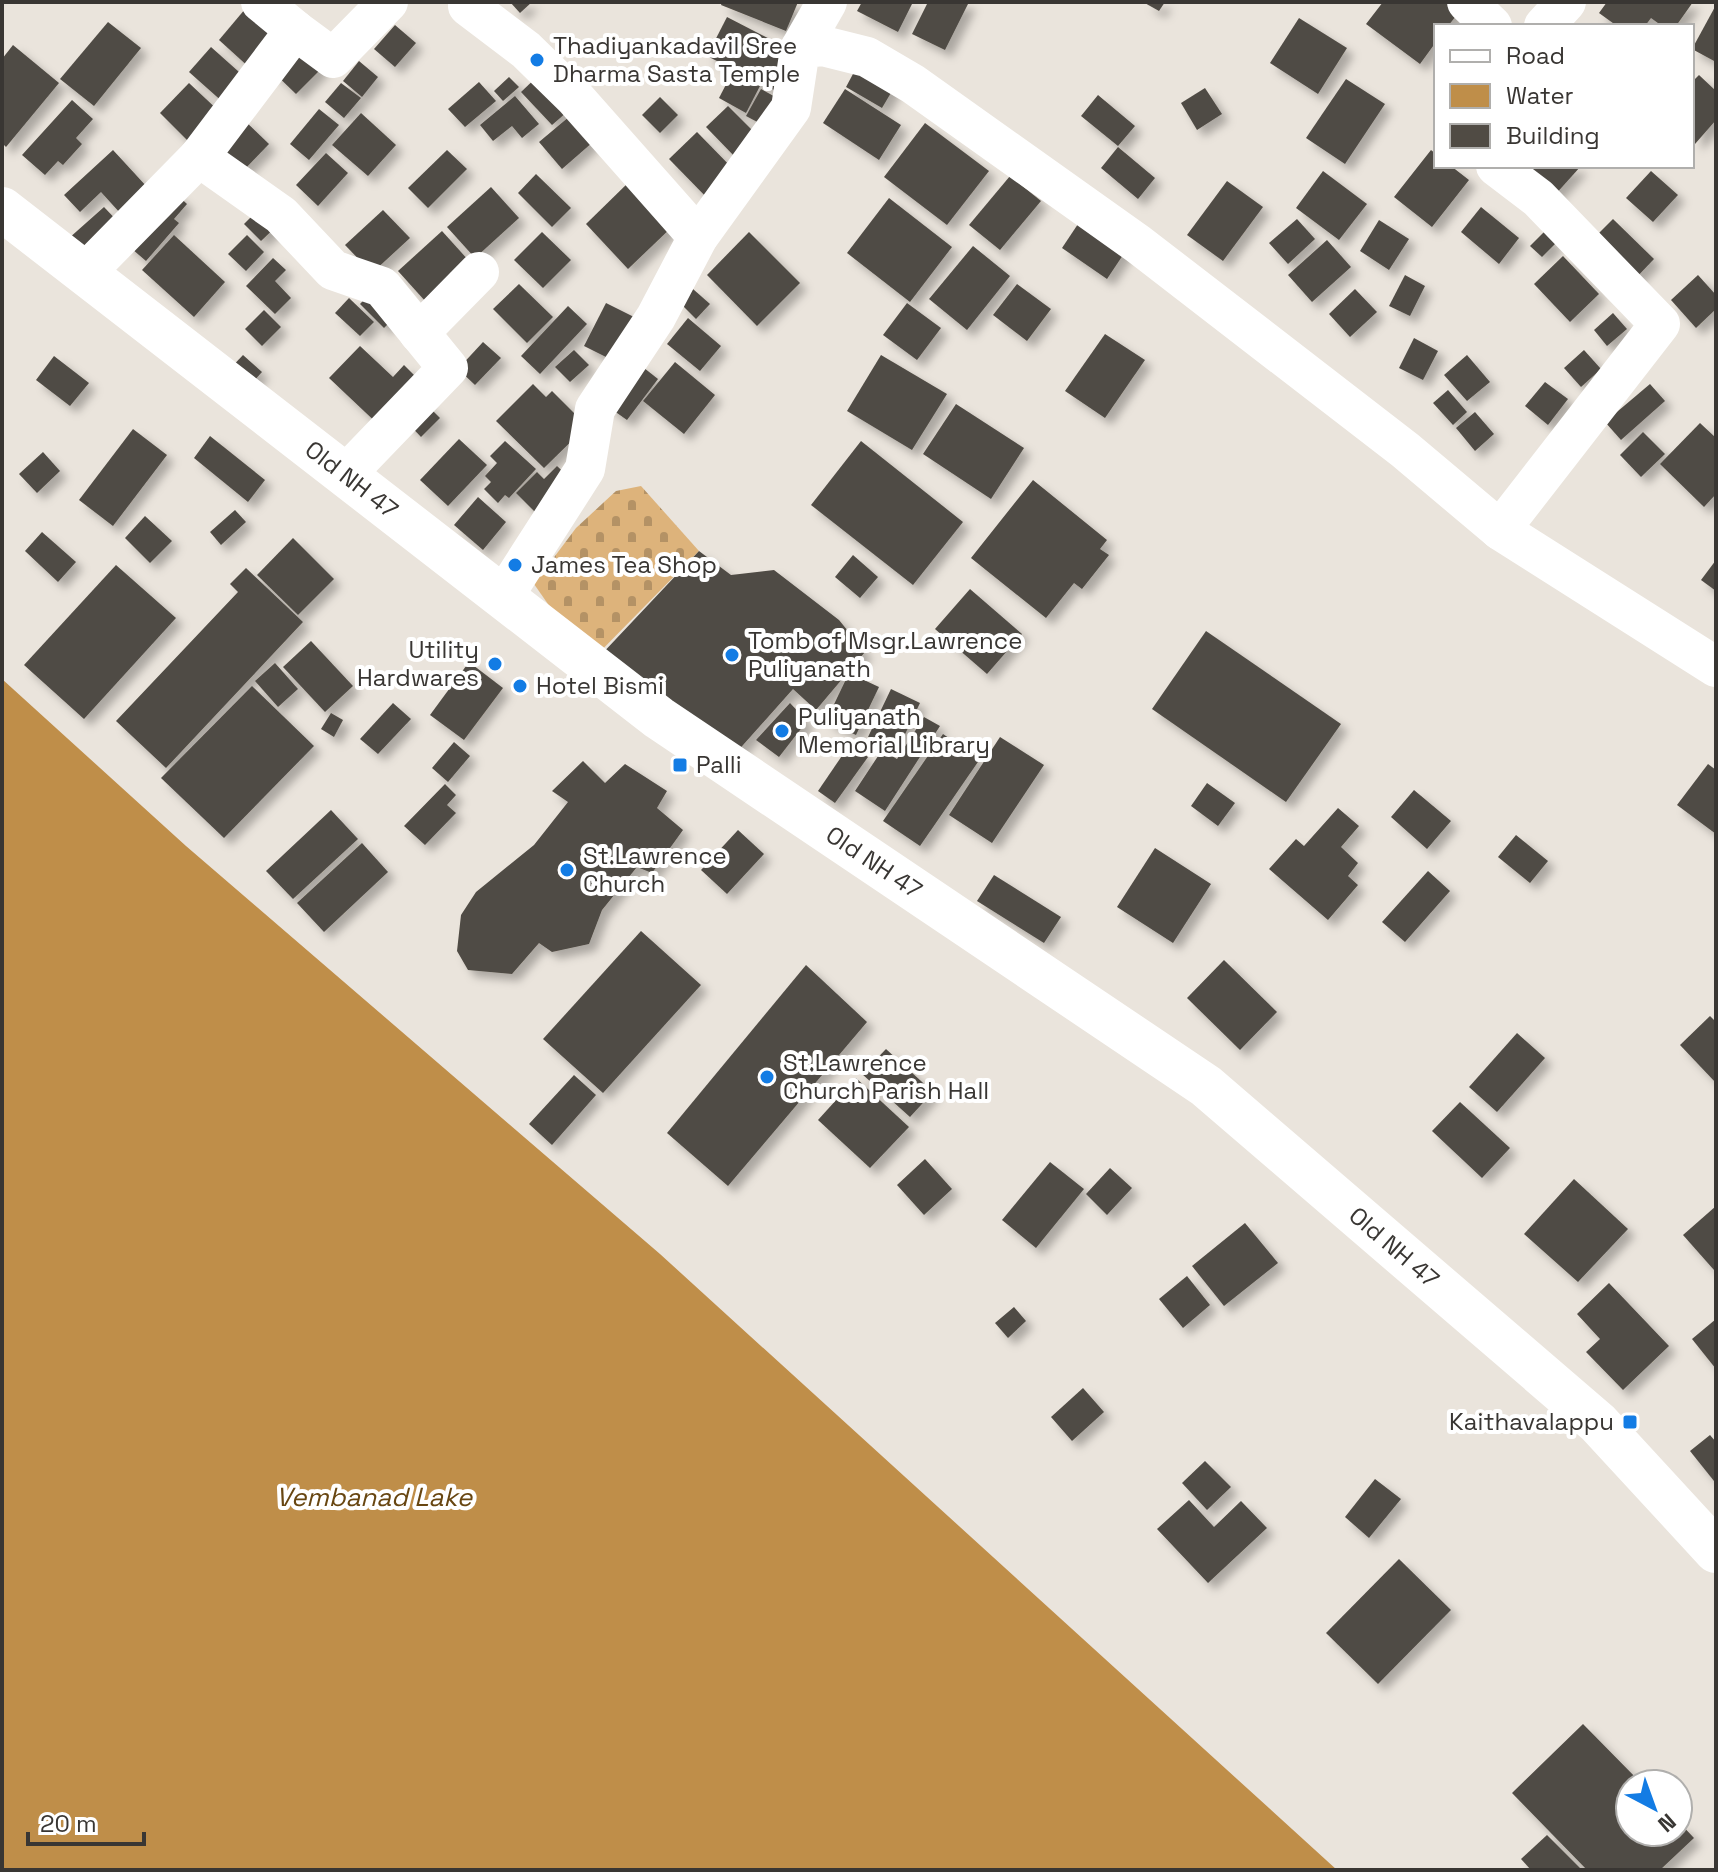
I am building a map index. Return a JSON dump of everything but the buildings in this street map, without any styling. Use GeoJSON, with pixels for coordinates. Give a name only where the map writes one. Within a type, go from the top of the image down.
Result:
{"type":"FeatureCollection","features":[{"type":"Feature","properties":{"kind":"main road","name":"Old NH 47"},"geometry":{"type":"LineString","coordinates":[[2,209],[659,718],[1206,1086],[1598,1423],[1716,1551]]}},
{"type":"Feature","properties":{"kind":"street"},"geometry":{"type":"LineString","coordinates":[[261,2],[333,58],[388,2]]}},
{"type":"Feature","properties":{"kind":"street"},"geometry":{"type":"LineString","coordinates":[[503,597],[585,469],[595,409],[656,317],[698,237],[791,108],[800,49],[827,2]]}},
{"type":"Feature","properties":{"kind":"street"},"geometry":{"type":"LineString","coordinates":[[1467,2],[1490,24]]}},
{"type":"Feature","properties":{"kind":"street"},"geometry":{"type":"LineString","coordinates":[[1546,24],[1566,2]]}},
{"type":"Feature","properties":{"kind":"street"},"geometry":{"type":"LineString","coordinates":[[467,3],[526,50],[575,98],[698,237]]}},
{"type":"Feature","properties":{"kind":"street"},"geometry":{"type":"LineString","coordinates":[[85,273],[199,157],[295,30]]}},
{"type":"Feature","properties":{"kind":"street"},"geometry":{"type":"LineString","coordinates":[[800,49],[823,46],[867,57],[913,84],[1138,244],[1405,450],[1500,530],[1716,667]]}},
{"type":"Feature","properties":{"kind":"street"},"geometry":{"type":"LineString","coordinates":[[199,157],[281,215],[333,270],[382,287],[448,368],[345,475]]}},
{"type":"Feature","properties":{"kind":"street"},"geometry":{"type":"LineString","coordinates":[[1499,168],[1538,198],[1660,324],[1500,530]]}},
{"type":"Feature","properties":{"kind":"street"},"geometry":{"type":"LineString","coordinates":[[419,333],[479,272]]}},
{"type":"Feature","properties":{"kind":"green space"},"geometry":{"type":"Polygon","coordinates":[[[641,486],[699,551],[589,663],[534,584],[576,528],[616,491],[641,486]]]}},
{"type":"Feature","properties":{"kind":"water","name":"Vembanad Lake"},"geometry":{"type":"Polygon","coordinates":[[[2,679],[186,846],[660,1254],[1337,1870],[2,1870],[2,679]]]}},
{"type":"Feature","properties":{"kind":"place","name":"Thadiyankadavil Sree Dharma Sasta Temple"},"geometry":{"type":"Point","coordinates":[537,60]}},
{"type":"Feature","properties":{"kind":"place","name":"James Tea Shop"},"geometry":{"type":"Point","coordinates":[515,565]}},
{"type":"Feature","properties":{"kind":"place","name":"Tomb of Msgr.Lawrence Puliyanath"},"geometry":{"type":"Point","coordinates":[732,655]}},
{"type":"Feature","properties":{"kind":"place","name":"Utility Hardwares"},"geometry":{"type":"Point","coordinates":[495,664]}},
{"type":"Feature","properties":{"kind":"place","name":"Hotel Bismi"},"geometry":{"type":"Point","coordinates":[520,686]}},
{"type":"Feature","properties":{"kind":"place","name":"Puliyanath Memorial Library"},"geometry":{"type":"Point","coordinates":[782,731]}},
{"type":"Feature","properties":{"kind":"place","name":"Palli"},"geometry":{"type":"Point","coordinates":[680,765]}},
{"type":"Feature","properties":{"kind":"place","name":"St.Lawrence Church"},"geometry":{"type":"Point","coordinates":[567,870]}},
{"type":"Feature","properties":{"kind":"place","name":"St.Lawrence Church Parish Hall"},"geometry":{"type":"Point","coordinates":[767,1077]}},
{"type":"Feature","properties":{"kind":"place","name":"Kaithavalappu"},"geometry":{"type":"Point","coordinates":[1630,1422]}}]}
